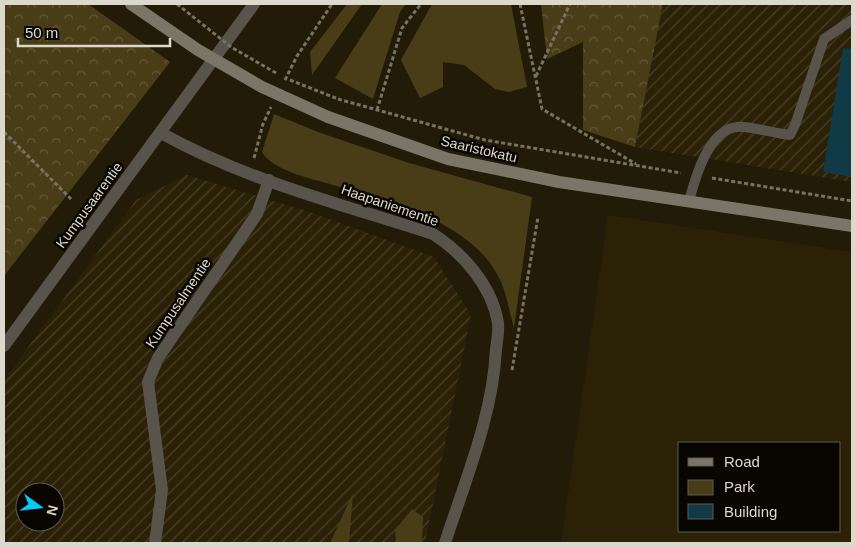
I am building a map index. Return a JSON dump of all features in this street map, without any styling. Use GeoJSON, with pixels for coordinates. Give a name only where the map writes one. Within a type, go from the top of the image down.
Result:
{"type":"FeatureCollection","features":[{"type":"Feature","properties":{"kind":"main road","name":"Saaristokatu"},"geometry":{"type":"LineString","coordinates":[[131,4],[198,50],[262,87],[328,117],[448,159],[559,182],[852,226]]}},
{"type":"Feature","properties":{"kind":"street","name":"Kumpusaarentie"},"geometry":{"type":"LineString","coordinates":[[4,346],[254,4]]}},
{"type":"Feature","properties":{"kind":"street","name":"Haapaniementie"},"geometry":{"type":"LineString","coordinates":[[161,133],[192,150],[269,180],[433,234],[454,247],[485,286],[498,323],[495,371],[483,425],[445,543]]}},
{"type":"Feature","properties":{"kind":"street","name":"Kumpusalmentie"},"geometry":{"type":"LineString","coordinates":[[155,543],[162,490],[148,382],[158,358],[256,214],[269,180]]}},
{"type":"Feature","properties":{"kind":"lane"},"geometry":{"type":"LineString","coordinates":[[688,201],[697,175],[713,142],[724,132],[736,126],[790,135],[796,125],[824,39],[852,20]]}},
{"type":"Feature","properties":{"kind":"path"},"geometry":{"type":"LineString","coordinates":[[177,4],[231,47],[279,75],[338,99],[485,140],[852,201]]}},
{"type":"Feature","properties":{"kind":"path"},"geometry":{"type":"LineString","coordinates":[[377,110],[402,28],[421,4]]}},
{"type":"Feature","properties":{"kind":"path"},"geometry":{"type":"LineString","coordinates":[[520,4],[542,109],[639,166]]}},
{"type":"Feature","properties":{"kind":"path"},"geometry":{"type":"LineString","coordinates":[[536,77],[570,4]]}},
{"type":"Feature","properties":{"kind":"path"},"geometry":{"type":"LineString","coordinates":[[4,132],[71,199]]}},
{"type":"Feature","properties":{"kind":"shaded area"},"geometry":{"type":"Polygon","coordinates":[[[663,4],[852,4],[852,182],[635,147],[663,4]]]}},
{"type":"Feature","properties":{"kind":"shaded area"},"geometry":{"type":"Polygon","coordinates":[[[187,175],[310,212],[434,257],[471,315],[425,543],[4,543],[4,380],[136,200],[187,175]]]}},
{"type":"Feature","properties":{"kind":"shaded area"},"geometry":{"type":"Polygon","coordinates":[[[608,215],[852,252],[852,543],[561,543],[608,215]]]}},
{"type":"Feature","properties":{"kind":"green space"},"geometry":{"type":"Polygon","coordinates":[[[4,4],[88,4],[170,62],[4,276],[4,4]]]}},
{"type":"Feature","properties":{"kind":"green space"},"geometry":{"type":"Polygon","coordinates":[[[347,4],[362,4],[312,75],[310,52],[347,4]]]}},
{"type":"Feature","properties":{"kind":"green space"},"geometry":{"type":"Polygon","coordinates":[[[382,4],[406,4],[400,12],[373,99],[335,78],[382,4]]]}},
{"type":"Feature","properties":{"kind":"green space"},"geometry":{"type":"Polygon","coordinates":[[[432,4],[511,4],[527,87],[509,92],[495,89],[464,65],[443,62],[443,87],[420,98],[401,60],[432,4]]]}},
{"type":"Feature","properties":{"kind":"green space"},"geometry":{"type":"Polygon","coordinates":[[[541,4],[663,4],[635,147],[583,130],[583,42],[547,59],[541,4]]]}},
{"type":"Feature","properties":{"kind":"green space"},"geometry":{"type":"Polygon","coordinates":[[[274,114],[318,132],[409,163],[532,197],[514,328],[505,293],[497,274],[484,256],[467,240],[424,215],[377,198],[294,173],[267,159],[262,152],[274,114]]]}},
{"type":"Feature","properties":{"kind":"green space"},"geometry":{"type":"Polygon","coordinates":[[[353,493],[349,543],[330,543],[353,493]]]}},
{"type":"Feature","properties":{"kind":"green space"},"geometry":{"type":"Polygon","coordinates":[[[412,509],[423,517],[422,543],[396,543],[395,530],[412,509]]]}},
{"type":"Feature","properties":{"kind":"building"},"geometry":{"type":"Polygon","coordinates":[[[843,48],[852,49],[852,177],[823,172],[843,48]]]}}]}
